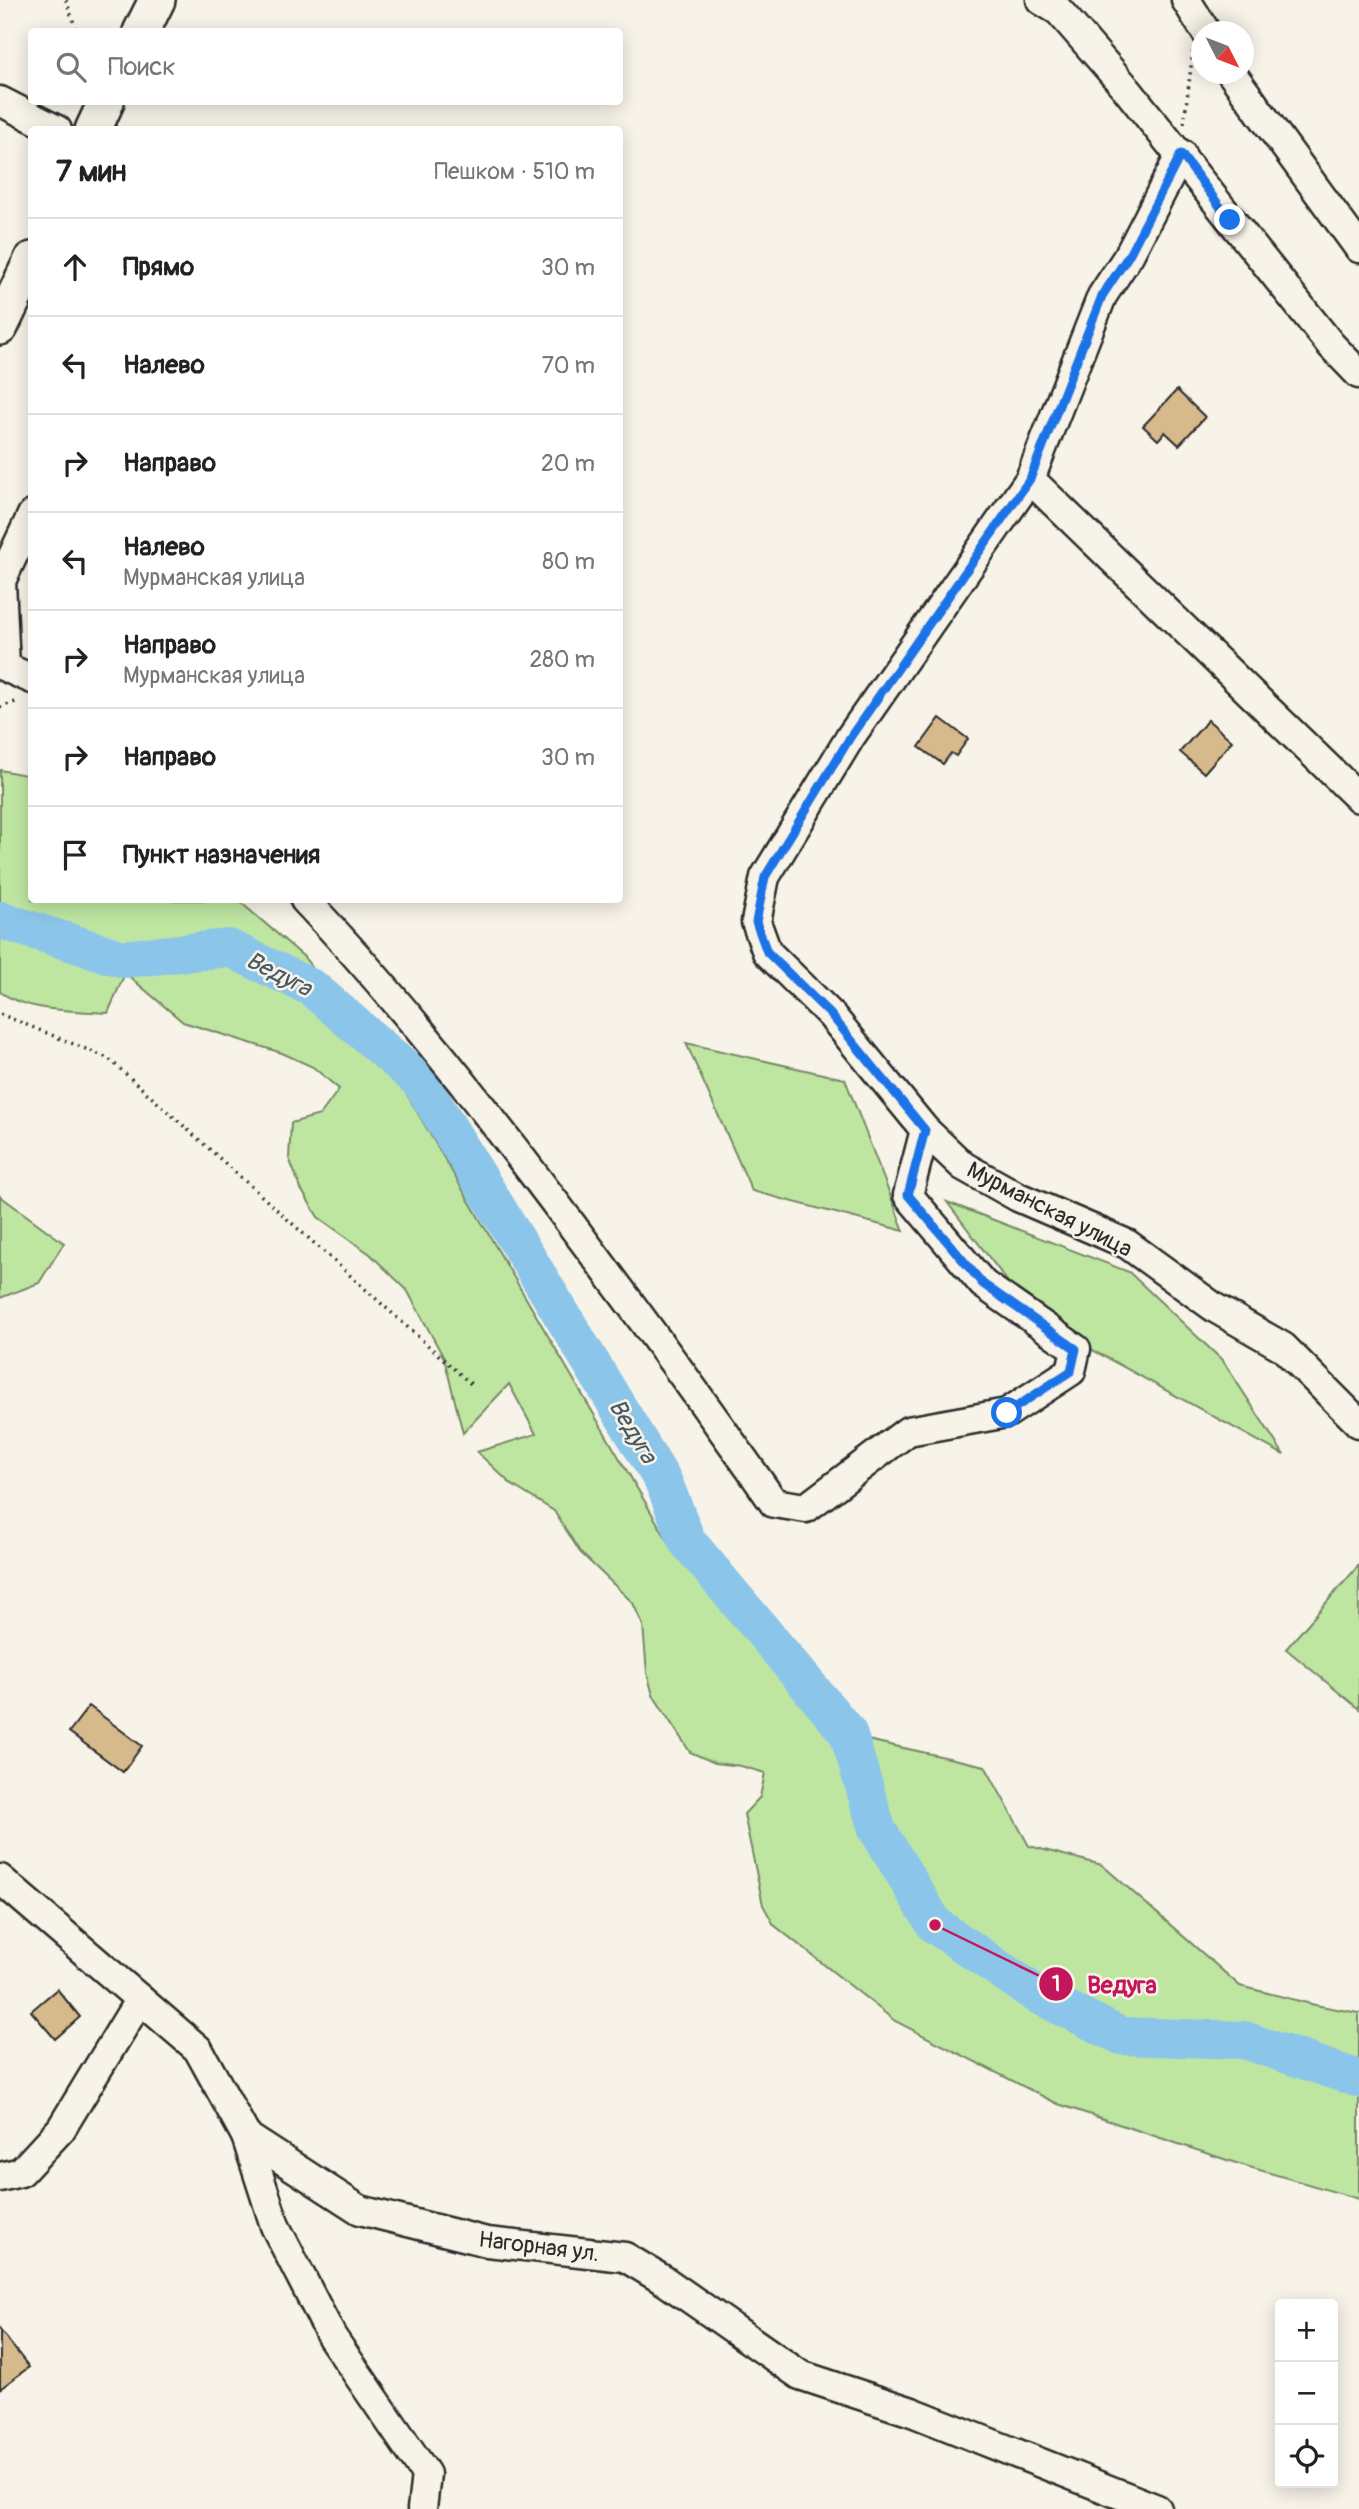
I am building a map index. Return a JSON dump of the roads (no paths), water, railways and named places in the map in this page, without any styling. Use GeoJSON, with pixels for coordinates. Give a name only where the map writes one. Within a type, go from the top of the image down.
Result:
{"type":"FeatureCollection","features":[{"type":"Feature","properties":{"kind":"main road"},"geometry":{"type":"LineString","coordinates":[[143,28],[156,0]]}},
{"type":"Feature","properties":{"kind":"main road"},"geometry":{"type":"LineString","coordinates":[[95,126],[105,105]]}},
{"type":"Feature","properties":{"kind":"main road"},"geometry":{"type":"LineString","coordinates":[[0,327],[28,268]]}},
{"type":"Feature","properties":{"kind":"street"},"geometry":{"type":"LineString","coordinates":[[1041,0],[1059,11],[1181,154],[1246,241],[1331,345],[1359,374]]}},
{"type":"Feature","properties":{"kind":"street"},"geometry":{"type":"LineString","coordinates":[[1240,84],[1359,248]]}},
{"type":"Feature","properties":{"kind":"street"},"geometry":{"type":"LineString","coordinates":[[0,102],[49,126]]}},
{"type":"Feature","properties":{"kind":"street","name":"Мурманская улица"},"geometry":{"type":"LineString","coordinates":[[1181,154],[1129,255],[1102,296],[1030,479],[851,736],[765,877],[756,922],[767,952],[831,1015],[925,1130],[963,1166],[1018,1197],[1127,1244],[1215,1308],[1283,1347],[1359,1423]]}},
{"type":"Feature","properties":{"kind":"street"},"geometry":{"type":"LineString","coordinates":[[1030,479],[1359,798]]}},
{"type":"Feature","properties":{"kind":"street"},"geometry":{"type":"LineString","coordinates":[[26,690],[5,667],[1,581],[28,524]]}},
{"type":"Feature","properties":{"kind":"street"},"geometry":{"type":"LineString","coordinates":[[308,903],[373,972],[527,1165],[695,1389],[774,1503],[806,1508],[908,1431],[1007,1413],[1071,1371],[1076,1349],[983,1284],[908,1195],[925,1130]]}},
{"type":"Feature","properties":{"kind":"street","name":"Нагорная ул."},"geometry":{"type":"LineString","coordinates":[[0,1879],[198,2049],[246,2136],[360,2210],[488,2242],[625,2257],[800,2375],[912,2412],[1157,2509]]}},
{"type":"Feature","properties":{"kind":"street"},"geometry":{"type":"LineString","coordinates":[[0,2177],[21,2172],[61,2129],[140,1999]]}},
{"type":"Feature","properties":{"kind":"street"},"geometry":{"type":"LineString","coordinates":[[246,2136],[275,2226],[332,2337],[426,2474],[422,2509]]}},
{"type":"Feature","properties":{"kind":"waterway","name":"Ведуга"},"geometry":{"type":"LineString","coordinates":[[0,920],[123,959],[229,948],[312,988],[420,1081],[664,1483],[687,1541],[848,1733],[877,1829],[935,1925],[1036,1994],[1121,2036],[1244,2040],[1359,2079]]}},
{"type":"Feature","properties":{"kind":"place","name":"Ведуга"},"geometry":{"type":"Point","coordinates":[935,1925]}}]}
